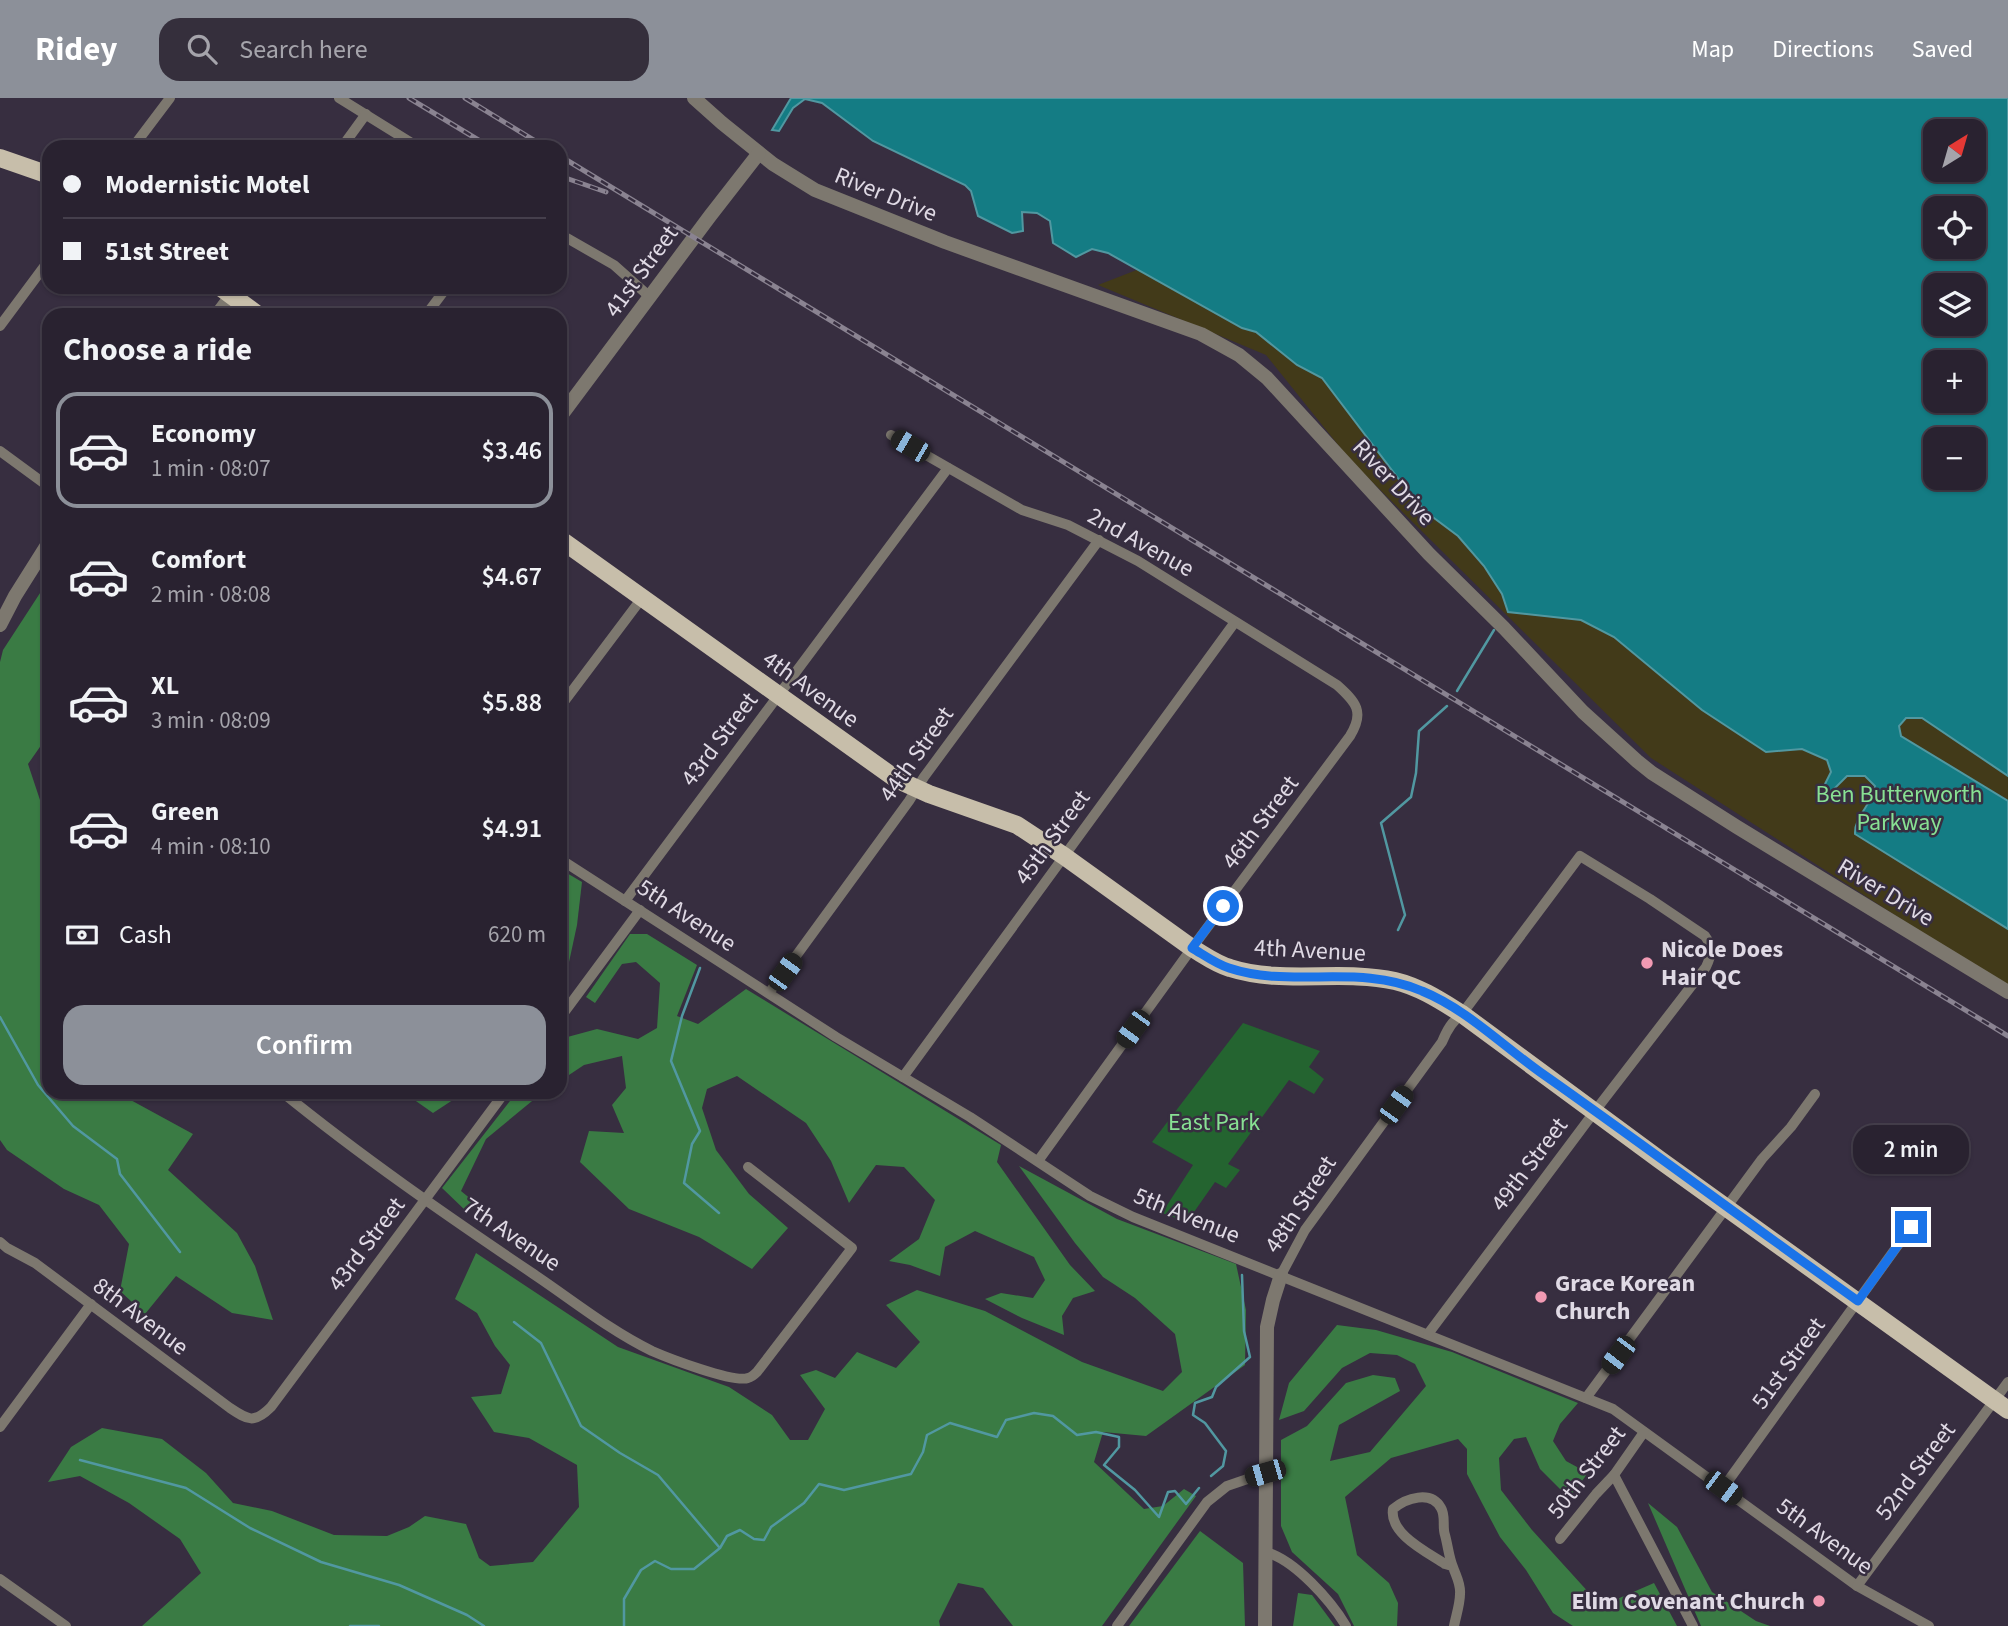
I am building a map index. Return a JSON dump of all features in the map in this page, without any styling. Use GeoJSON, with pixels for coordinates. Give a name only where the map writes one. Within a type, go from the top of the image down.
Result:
{"type":"FeatureCollection","features":[{"type":"Feature","properties":{"kind":"main road"},"geometry":{"type":"LineString","coordinates":[[0,158],[42,173]]}},
{"type":"Feature","properties":{"kind":"main road"},"geometry":{"type":"LineString","coordinates":[[234,294],[250,308]]}},
{"type":"Feature","properties":{"kind":"main road","name":"4th Avenue"},"geometry":{"type":"LineString","coordinates":[[567,545],[896,779],[1017,825],[1192,948],[1228,968],[1258,975],[1365,976],[1398,982],[1424,991],[1462,1014],[2001,1405]]}},
{"type":"Feature","properties":{"kind":"street"},"geometry":{"type":"LineString","coordinates":[[138,140],[170,98]]}},
{"type":"Feature","properties":{"kind":"street"},"geometry":{"type":"LineString","coordinates":[[339,98],[407,140]]}},
{"type":"Feature","properties":{"kind":"street","name":"River Drive"},"geometry":{"type":"LineString","coordinates":[[694,98],[773,164],[815,190],[945,242],[1201,334],[1230,348],[1267,378],[1429,554],[1583,712],[1637,761],[1727,821],[2008,992]]}},
{"type":"Feature","properties":{"kind":"street"},"geometry":{"type":"LineString","coordinates":[[347,140],[366,114]]}},
{"type":"Feature","properties":{"kind":"street","name":"41st Street"},"geometry":{"type":"LineString","coordinates":[[567,408],[708,218],[760,153]]}},
{"type":"Feature","properties":{"kind":"street"},"geometry":{"type":"LineString","coordinates":[[567,238],[614,265],[650,297]]}},
{"type":"Feature","properties":{"kind":"street"},"geometry":{"type":"LineString","coordinates":[[0,326],[42,269]]}},
{"type":"Feature","properties":{"kind":"street","name":"2nd Avenue"},"geometry":{"type":"LineString","coordinates":[[891,435],[1022,510],[1068,525],[1138,561],[1337,684],[1357,708]]}},
{"type":"Feature","properties":{"kind":"street"},"geometry":{"type":"LineString","coordinates":[[0,451],[42,482]]}},
{"type":"Feature","properties":{"kind":"street","name":"43rd Street"},"geometry":{"type":"LineString","coordinates":[[625,901],[948,468]]}},
{"type":"Feature","properties":{"kind":"street","name":"44th Street"},"geometry":{"type":"LineString","coordinates":[[769,993],[1099,540]]}},
{"type":"Feature","properties":{"kind":"street"},"geometry":{"type":"LineString","coordinates":[[0,625],[42,553]]}},
{"type":"Feature","properties":{"kind":"street"},"geometry":{"type":"LineString","coordinates":[[567,698],[642,598]]}},
{"type":"Feature","properties":{"kind":"street","name":"45th Street"},"geometry":{"type":"LineString","coordinates":[[903,1077],[1235,622]]}},
{"type":"Feature","properties":{"kind":"street","name":"46th Street"},"geometry":{"type":"LineString","coordinates":[[1038,1161],[1350,736],[1358,723],[1357,708]]}},
{"type":"Feature","properties":{"kind":"street","name":"48th Street"},"geometry":{"type":"LineString","coordinates":[[1265,1626],[1267,1327],[1282,1275],[1305,1230],[1442,1042],[1455,1019],[1462,1014],[1580,856],[1696,930],[1710,943],[1712,950]]}},
{"type":"Feature","properties":{"kind":"street","name":"5th Avenue"},"geometry":{"type":"LineString","coordinates":[[567,864],[836,1037],[970,1117],[1111,1207],[1613,1409],[1857,1586],[1929,1626]]}},
{"type":"Feature","properties":{"kind":"street"},"geometry":{"type":"LineString","coordinates":[[567,1009],[640,910]]}},
{"type":"Feature","properties":{"kind":"street","name":"49th Street"},"geometry":{"type":"LineString","coordinates":[[1428,1334],[1706,967],[1712,950]]}},
{"type":"Feature","properties":{"kind":"street","name":"50th Street"},"geometry":{"type":"LineString","coordinates":[[1586,1398],[1762,1159],[1791,1127],[1815,1094]]}},
{"type":"Feature","properties":{"kind":"street","name":"7th Avenue"},"geometry":{"type":"LineString","coordinates":[[291,1099],[425,1201],[609,1325],[672,1359],[737,1378],[751,1377],[757,1372],[852,1248],[748,1167]]}},
{"type":"Feature","properties":{"kind":"street","name":"43rd Street"},"geometry":{"type":"LineString","coordinates":[[258,1418],[271,1408],[500,1099]]}},
{"type":"Feature","properties":{"kind":"street","name":"51st Street"},"geometry":{"type":"LineString","coordinates":[[1723,1488],[1911,1227]]}},
{"type":"Feature","properties":{"kind":"street","name":"8th Avenue"},"geometry":{"type":"LineString","coordinates":[[0,1242],[91,1304],[236,1412],[253,1420],[258,1418]]}},
{"type":"Feature","properties":{"kind":"street"},"geometry":{"type":"LineString","coordinates":[[0,1427],[4,1413],[91,1304]]}},
{"type":"Feature","properties":{"kind":"street","name":"52nd Street"},"geometry":{"type":"LineString","coordinates":[[1857,1586],[2001,1405],[2008,1382]]}},
{"type":"Feature","properties":{"kind":"street","name":"50th Street"},"geometry":{"type":"LineString","coordinates":[[1560,1539],[1614,1475],[1644,1432]]}},
{"type":"Feature","properties":{"kind":"street"},"geometry":{"type":"LineString","coordinates":[[1117,1626],[1208,1502],[1227,1486],[1265,1473]]}},
{"type":"Feature","properties":{"kind":"street"},"geometry":{"type":"LineString","coordinates":[[1614,1475],[1693,1626]]}},
{"type":"Feature","properties":{"kind":"street"},"geometry":{"type":"LineString","coordinates":[[1452,1566],[1445,1564],[1401,1532],[1392,1516],[1393,1509],[1419,1497],[1429,1498],[1441,1507],[1443,1531],[1459,1583],[1460,1594],[1454,1626]]}},
{"type":"Feature","properties":{"kind":"street"},"geometry":{"type":"LineString","coordinates":[[1266,1552],[1298,1571],[1328,1599],[1346,1626]]}},
{"type":"Feature","properties":{"kind":"street"},"geometry":{"type":"LineString","coordinates":[[0,1579],[66,1626]]}},
{"type":"Feature","properties":{"kind":"green space","name":"East Park"},"geometry":{"type":"Polygon","coordinates":[[[1243,1023],[1320,1051],[1309,1067],[1324,1079],[1314,1094],[1289,1080],[1228,1164],[1240,1170],[1226,1188],[1215,1182],[1187,1222],[1162,1213],[1193,1165],[1152,1142],[1243,1023]]]}},
{"type":"Feature","properties":{"kind":"shaded area"},"geometry":{"type":"Polygon","coordinates":[[[791,98],[2008,98],[2008,776],[1922,718],[1906,718],[1899,726],[1901,736],[2008,801],[2008,929],[1855,834],[1857,821],[1874,792],[1875,786],[1865,776],[1847,776],[1831,792],[1824,786],[1831,772],[1827,760],[1802,749],[1766,752],[1702,710],[1614,637],[1581,620],[1508,612],[1502,594],[1484,566],[1458,536],[1426,512],[1407,490],[1322,378],[1297,365],[1256,332],[1242,328],[1108,253],[1092,249],[1076,257],[1053,243],[1050,221],[1037,213],[1022,212],[1023,231],[1012,233],[978,216],[971,191],[965,185],[873,141],[822,103],[805,99],[793,108],[779,131],[772,130],[791,98]]]}},
{"type":"Feature","properties":{"kind":"shaded area"},"geometry":{"type":"Polygon","coordinates":[[[42,590],[42,744],[28,764],[42,806],[42,1099],[129,1099],[193,1134],[168,1170],[237,1233],[255,1266],[273,1320],[232,1313],[176,1276],[145,1314],[120,1291],[129,1244],[99,1205],[64,1189],[7,1150],[0,1140],[0,662],[3,650],[42,590]]]}},
{"type":"Feature","properties":{"kind":"shaded area"},"geometry":{"type":"Polygon","coordinates":[[[567,873],[582,882],[577,925],[567,971],[567,873]]]}},
{"type":"Feature","properties":{"kind":"shaded area"},"geometry":{"type":"Polygon","coordinates":[[[630,934],[647,934],[697,965],[677,1016],[698,1024],[746,989],[1001,1145],[997,1162],[1070,1265],[1095,1291],[1073,1298],[1062,1316],[1064,1335],[985,1299],[1001,1293],[1033,1298],[1045,1280],[1034,1257],[975,1231],[945,1247],[940,1276],[889,1261],[919,1239],[935,1200],[904,1167],[876,1165],[849,1203],[831,1161],[806,1123],[737,1076],[707,1089],[702,1108],[716,1150],[749,1194],[788,1228],[752,1269],[699,1237],[629,1209],[580,1162],[589,1131],[624,1133],[612,1105],[626,1088],[622,1056],[584,1065],[567,1076],[567,1037],[597,1029],[638,1039],[657,1028],[660,983],[636,962],[622,964],[595,1003],[586,997],[630,934]]]}},
{"type":"Feature","properties":{"kind":"shaded area"},"geometry":{"type":"Polygon","coordinates":[[[413,1099],[454,1099],[433,1113],[413,1099]]]}},
{"type":"Feature","properties":{"kind":"shaded area"},"geometry":{"type":"Polygon","coordinates":[[[512,1099],[535,1099],[486,1139],[461,1191],[478,1205],[466,1211],[442,1188],[512,1099]]]}},
{"type":"Feature","properties":{"kind":"shaded area"},"geometry":{"type":"Polygon","coordinates":[[[1019,1166],[1117,1219],[1236,1264],[1246,1310],[1245,1365],[1146,1436],[1103,1432],[1094,1462],[1144,1509],[1163,1506],[1184,1489],[1196,1496],[1102,1626],[1013,1626],[983,1588],[958,1583],[939,1621],[940,1626],[142,1626],[201,1573],[180,1539],[129,1503],[80,1476],[48,1482],[71,1447],[102,1428],[162,1439],[206,1473],[233,1503],[272,1511],[334,1535],[387,1536],[409,1527],[425,1516],[466,1524],[479,1558],[490,1566],[533,1562],[579,1507],[577,1465],[529,1438],[494,1432],[471,1397],[501,1394],[510,1365],[495,1346],[477,1313],[455,1299],[476,1253],[618,1347],[729,1387],[772,1415],[790,1440],[808,1440],[825,1409],[800,1375],[816,1370],[835,1378],[857,1352],[896,1368],[920,1342],[886,1305],[917,1290],[985,1311],[1082,1362],[1163,1391],[1182,1372],[1175,1334],[1135,1298],[1103,1277],[1019,1166]]]}},
{"type":"Feature","properties":{"kind":"shaded area"},"geometry":{"type":"Polygon","coordinates":[[[1337,1325],[1376,1330],[1452,1352],[1578,1403],[1560,1424],[1553,1441],[1566,1461],[1588,1473],[1569,1498],[1540,1469],[1526,1437],[1514,1439],[1499,1458],[1501,1490],[1532,1530],[1601,1606],[1654,1583],[1677,1626],[1573,1626],[1553,1613],[1526,1570],[1500,1537],[1467,1474],[1467,1449],[1458,1439],[1391,1458],[1345,1497],[1357,1555],[1389,1583],[1398,1603],[1397,1626],[1354,1626],[1338,1594],[1292,1552],[1281,1526],[1281,1440],[1307,1426],[1346,1383],[1373,1375],[1395,1378],[1400,1391],[1339,1425],[1330,1461],[1370,1452],[1426,1386],[1415,1364],[1397,1355],[1370,1353],[1342,1368],[1304,1411],[1279,1420],[1289,1383],[1337,1325]]]}},
{"type":"Feature","properties":{"kind":"shaded area"},"geometry":{"type":"Polygon","coordinates":[[[1648,1503],[1677,1527],[1712,1592],[1756,1621],[1770,1626],[1701,1626],[1648,1503]]]}},
{"type":"Feature","properties":{"kind":"shaded area"},"geometry":{"type":"Polygon","coordinates":[[[1200,1531],[1243,1563],[1245,1626],[1129,1626],[1200,1531]]]}},
{"type":"Feature","properties":{"kind":"shaded area"},"geometry":{"type":"Polygon","coordinates":[[[1298,1593],[1312,1595],[1335,1626],[1293,1626],[1298,1593]]]}},
{"type":"Feature","properties":{"kind":"sand","name":"Ben Butterworth Parkway"},"geometry":{"type":"Polygon","coordinates":[[[1152,264],[1917,711],[2008,769],[2008,988],[1651,758],[1351,461],[1266,355],[1098,285],[1152,264]]]}},
{"type":"Feature","properties":{"kind":"waterway"},"geometry":{"type":"LineString","coordinates":[[1457,691],[1494,630]]}},
{"type":"Feature","properties":{"kind":"waterway"},"geometry":{"type":"LineString","coordinates":[[1398,930],[1405,915],[1381,823],[1411,797],[1419,731],[1447,706]]}},
{"type":"Feature","properties":{"kind":"waterway"},"geometry":{"type":"LineString","coordinates":[[700,968],[682,1016],[671,1061],[700,1131],[692,1144],[684,1183],[719,1213]]}},
{"type":"Feature","properties":{"kind":"waterway"},"geometry":{"type":"LineString","coordinates":[[0,1017],[42,1090]]}},
{"type":"Feature","properties":{"kind":"waterway"},"geometry":{"type":"LineString","coordinates":[[50,1099],[73,1126],[117,1159],[120,1174],[180,1252]]}},
{"type":"Feature","properties":{"kind":"waterway"},"geometry":{"type":"LineString","coordinates":[[1211,1476],[1223,1466],[1226,1451],[1205,1423],[1193,1415],[1195,1403],[1212,1397],[1216,1387],[1250,1357],[1244,1331],[1242,1275]]}},
{"type":"Feature","properties":{"kind":"waterway"},"geometry":{"type":"LineString","coordinates":[[514,1322],[541,1343],[581,1426],[658,1475],[719,1547]]}},
{"type":"Feature","properties":{"kind":"waterway"},"geometry":{"type":"LineString","coordinates":[[624,1626],[624,1599],[641,1570],[655,1561],[671,1569],[694,1569],[720,1548],[727,1536],[740,1530],[754,1539],[764,1540],[771,1527],[804,1503],[819,1484],[844,1490],[911,1474],[923,1452],[927,1435],[950,1423],[997,1437],[1006,1420],[1034,1413],[1053,1416],[1077,1435],[1096,1432],[1119,1437],[1119,1447],[1104,1465],[1135,1490],[1159,1517],[1168,1492],[1175,1491],[1186,1504],[1199,1488]]}},
{"type":"Feature","properties":{"kind":"waterway"},"geometry":{"type":"LineString","coordinates":[[80,1460],[186,1488],[250,1528],[321,1562],[399,1585],[467,1615],[484,1626]]}},
{"type":"Feature","properties":{"kind":"waterway"},"geometry":{"type":"LineString","coordinates":[[350,1626],[379,1626]]}},
{"type":"Feature","properties":{"kind":"railway"},"geometry":{"type":"LineString","coordinates":[[409,98],[478,140]]}},
{"type":"Feature","properties":{"kind":"railway"},"geometry":{"type":"LineString","coordinates":[[465,98],[534,140]]}},
{"type":"Feature","properties":{"kind":"railway"},"geometry":{"type":"LineString","coordinates":[[567,160],[2008,1036]]}},
{"type":"Feature","properties":{"kind":"railway"},"geometry":{"type":"LineString","coordinates":[[567,178],[606,192]]}},
{"type":"Feature","properties":{"kind":"place","name":"Nicole Does Hair QC"},"geometry":{"type":"Point","coordinates":[1647,963]}},
{"type":"Feature","properties":{"kind":"place","name":"Grace Korean Church"},"geometry":{"type":"Point","coordinates":[1541,1297]}},
{"type":"Feature","properties":{"kind":"place","name":"Elim Covenant Church"},"geometry":{"type":"Point","coordinates":[1819,1601]}},
{"type":"Feature","properties":{"kind":"route"},"geometry":{"type":"LineString","coordinates":[[1223,906],[1192,948],[1228,968],[1258,975],[1365,976],[1398,982],[1424,991],[1462,1014],[1858,1301],[1911,1227]]}}]}
